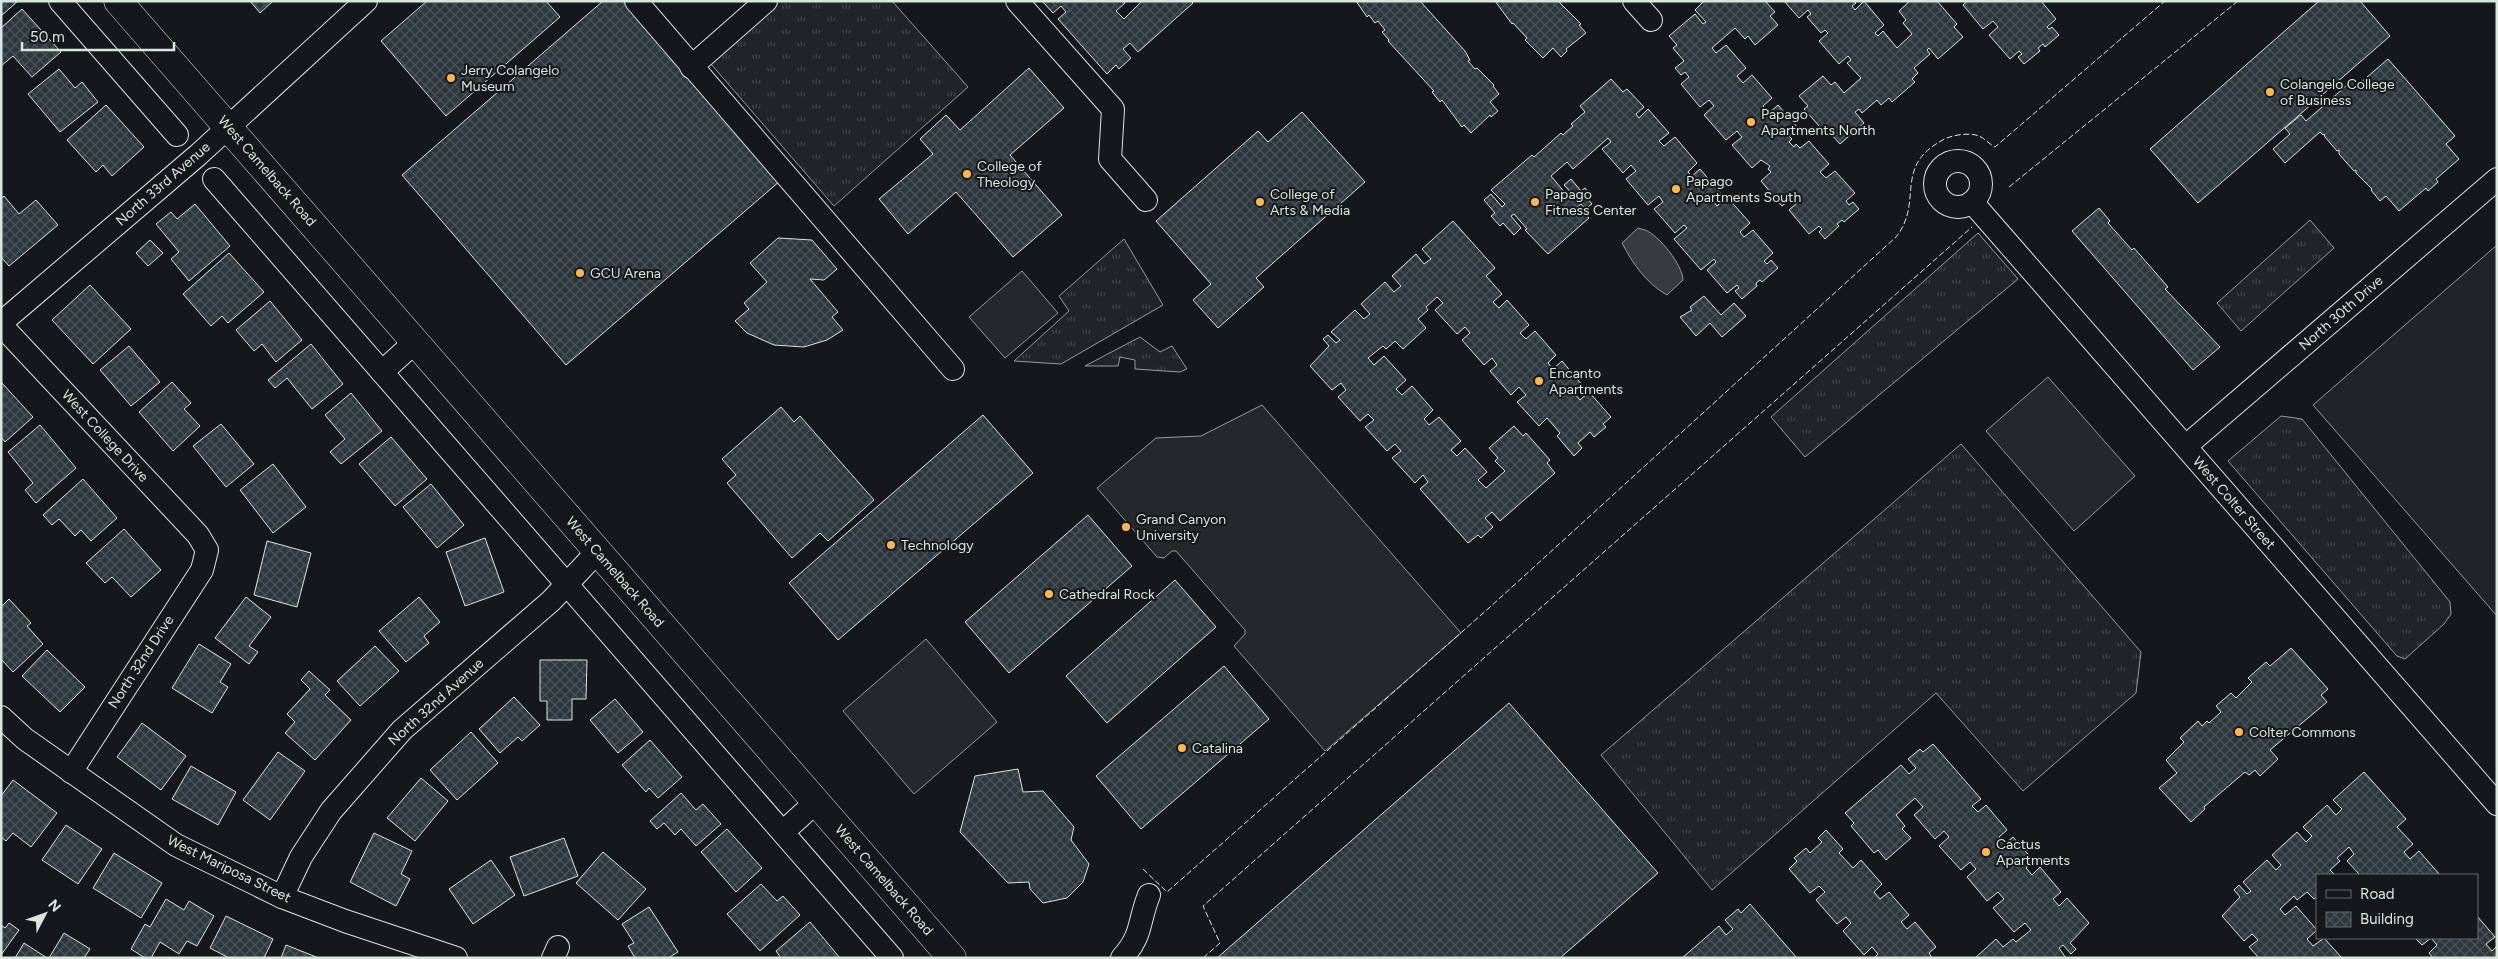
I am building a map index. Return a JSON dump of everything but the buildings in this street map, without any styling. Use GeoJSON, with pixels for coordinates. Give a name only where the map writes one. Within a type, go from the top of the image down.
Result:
{"type":"FeatureCollection","features":[{"type":"Feature","properties":{"kind":"main road","name":"West Camelback Road"},"geometry":{"type":"LineString","coordinates":[[118,1],[952,958]]}},
{"type":"Feature","properties":{"kind":"street"},"geometry":{"type":"LineString","coordinates":[[60,1],[177,135]]}},
{"type":"Feature","properties":{"kind":"street","name":"North 33rd Avenue"},"geometry":{"type":"LineString","coordinates":[[1,324],[228,127],[366,1]]}},
{"type":"Feature","properties":{"kind":"street"},"geometry":{"type":"LineString","coordinates":[[636,1],[953,369]]}},
{"type":"Feature","properties":{"kind":"street"},"geometry":{"type":"LineString","coordinates":[[691,67],[766,1]]}},
{"type":"Feature","properties":{"kind":"street"},"geometry":{"type":"LineString","coordinates":[[1016,1],[1113,109],[1110,159],[1146,200]]}},
{"type":"Feature","properties":{"kind":"street"},"geometry":{"type":"LineString","coordinates":[[1634,1],[1651,20]]}},
{"type":"Feature","properties":{"kind":"street"},"geometry":{"type":"LineString","coordinates":[[214,179],[892,958]]}},
{"type":"Feature","properties":{"kind":"street","name":"North 30th Drive"},"geometry":{"type":"LineString","coordinates":[[2186,446],[2497,179]]}},
{"type":"Feature","properties":{"kind":"street","name":"West Colter Street"},"geometry":{"type":"LineString","coordinates":[[1972,202],[2497,804]]}},
{"type":"Feature","properties":{"kind":"street","name":"West College Drive"},"geometry":{"type":"LineString","coordinates":[[1,324],[198,535],[207,550]]}},
{"type":"Feature","properties":{"kind":"street"},"geometry":{"type":"LineString","coordinates":[[382,372],[415,342]]}},
{"type":"Feature","properties":{"kind":"street","name":"North 32nd Drive"},"geometry":{"type":"LineString","coordinates":[[71,772],[202,570],[207,550]]}},
{"type":"Feature","properties":{"kind":"street","name":"North 32nd Avenue"},"geometry":{"type":"LineString","coordinates":[[282,897],[302,856],[330,811],[402,730],[551,602],[598,552]]}},
{"type":"Feature","properties":{"kind":"street","name":"West Mariposa Street"},"geometry":{"type":"LineString","coordinates":[[1,716],[25,739],[176,845],[282,897],[345,922],[456,958]]}},
{"type":"Feature","properties":{"kind":"street"},"geometry":{"type":"LineString","coordinates":[[783,832],[816,802]]}},
{"type":"Feature","properties":{"kind":"street"},"geometry":{"type":"LineString","coordinates":[[1122,958],[1132,947],[1140,931],[1149,896]]}},
{"type":"Feature","properties":{"kind":"green space"},"geometry":{"type":"Polygon","coordinates":[[[766,1],[892,1],[968,87],[834,206],[704,56],[766,1]]]}},
{"type":"Feature","properties":{"kind":"green space"},"geometry":{"type":"Polygon","coordinates":[[[2310,220],[2334,248],[2241,331],[2217,303],[2310,220]]]}},
{"type":"Feature","properties":{"kind":"green space"},"geometry":{"type":"Polygon","coordinates":[[[1978,233],[2018,279],[1805,457],[1771,417],[1978,233]]]}},
{"type":"Feature","properties":{"kind":"green space"},"geometry":{"type":"Polygon","coordinates":[[[1124,239],[1163,305],[1061,364],[1014,361],[1069,311],[1059,296],[1124,239]]]}},
{"type":"Feature","properties":{"kind":"green space"},"geometry":{"type":"Polygon","coordinates":[[[2497,245],[2497,616],[2313,405],[2497,245]]]}},
{"type":"Feature","properties":{"kind":"green space"},"geometry":{"type":"Polygon","coordinates":[[[1140,337],[1160,352],[1172,346],[1187,369],[1180,372],[1135,369],[1135,360],[1120,357],[1118,366],[1085,366],[1140,337]]]}},
{"type":"Feature","properties":{"kind":"green space"},"geometry":{"type":"Polygon","coordinates":[[[2281,416],[2302,419],[2450,602],[2451,614],[2444,624],[2405,659],[2397,656],[2228,461],[2281,416]]]}},
{"type":"Feature","properties":{"kind":"green space"},"geometry":{"type":"Polygon","coordinates":[[[1961,444],[2141,652],[2136,693],[2023,791],[1936,693],[1712,890],[1601,755],[1961,444]]]}},
{"type":"Feature","properties":{"kind":"shaded area"},"geometry":{"type":"Polygon","coordinates":[[[1638,228],[1651,233],[1657,238],[1675,259],[1679,267],[1683,280],[1667,295],[1653,285],[1641,272],[1622,243],[1638,228]]]}},
{"type":"Feature","properties":{"kind":"shaded area"},"geometry":{"type":"Polygon","coordinates":[[[1022,271],[1058,313],[1005,358],[969,317],[1022,271]]]}},
{"type":"Feature","properties":{"kind":"shaded area"},"geometry":{"type":"Polygon","coordinates":[[[2048,377],[2135,476],[2074,531],[1986,431],[2048,377]]]}},
{"type":"Feature","properties":{"kind":"shaded area"},"geometry":{"type":"Polygon","coordinates":[[[1262,405],[1461,633],[1325,751],[1234,646],[1245,634],[1245,630],[1176,551],[1172,551],[1164,558],[1157,557],[1097,488],[1156,438],[1201,436],[1262,405]]]}},
{"type":"Feature","properties":{"kind":"shaded area"},"geometry":{"type":"Polygon","coordinates":[[[926,639],[997,722],[914,794],[843,711],[926,639]]]}},
{"type":"Feature","properties":{"kind":"fence"},"geometry":{"type":"LineString","coordinates":[[1143,869],[1167,892],[1489,608],[1896,237],[1904,224],[1908,211],[1913,174],[1918,162],[1926,151],[1945,139],[1965,134],[1979,136],[1995,147],[2165,1]]}},
{"type":"Feature","properties":{"kind":"fence"},"geometry":{"type":"LineString","coordinates":[[2009,187],[2238,1]]}},
{"type":"Feature","properties":{"kind":"fence"},"geometry":{"type":"LineString","coordinates":[[1203,958],[1220,943],[1203,906],[1972,227]]}},
{"type":"Feature","properties":{"kind":"place","name":"Jerry Colangelo Museum"},"geometry":{"type":"Point","coordinates":[451,78]}},
{"type":"Feature","properties":{"kind":"place","name":"Colangelo College of Business"},"geometry":{"type":"Point","coordinates":[2270,92]}},
{"type":"Feature","properties":{"kind":"place","name":"Papago Apartments North"},"geometry":{"type":"Point","coordinates":[1751,122]}},
{"type":"Feature","properties":{"kind":"place","name":"College of Theology"},"geometry":{"type":"Point","coordinates":[967,174]}},
{"type":"Feature","properties":{"kind":"place","name":"Papago Apartments South"},"geometry":{"type":"Point","coordinates":[1676,189]}},
{"type":"Feature","properties":{"kind":"place","name":"College of Arts & Media"},"geometry":{"type":"Point","coordinates":[1260,202]}},
{"type":"Feature","properties":{"kind":"place","name":"Papago Fitness Center"},"geometry":{"type":"Point","coordinates":[1535,202]}},
{"type":"Feature","properties":{"kind":"place","name":"GCU Arena"},"geometry":{"type":"Point","coordinates":[580,273]}},
{"type":"Feature","properties":{"kind":"place","name":"Encanto Apartments"},"geometry":{"type":"Point","coordinates":[1539,381]}},
{"type":"Feature","properties":{"kind":"place","name":"Grand Canyon University"},"geometry":{"type":"Point","coordinates":[1126,527]}},
{"type":"Feature","properties":{"kind":"place","name":"Technology"},"geometry":{"type":"Point","coordinates":[891,545]}},
{"type":"Feature","properties":{"kind":"place","name":"Cathedral Rock"},"geometry":{"type":"Point","coordinates":[1049,594]}},
{"type":"Feature","properties":{"kind":"place","name":"Colter Commons"},"geometry":{"type":"Point","coordinates":[2239,732]}},
{"type":"Feature","properties":{"kind":"place","name":"Catalina"},"geometry":{"type":"Point","coordinates":[1182,748]}},
{"type":"Feature","properties":{"kind":"place","name":"Cactus Apartments"},"geometry":{"type":"Point","coordinates":[1986,852]}}]}
